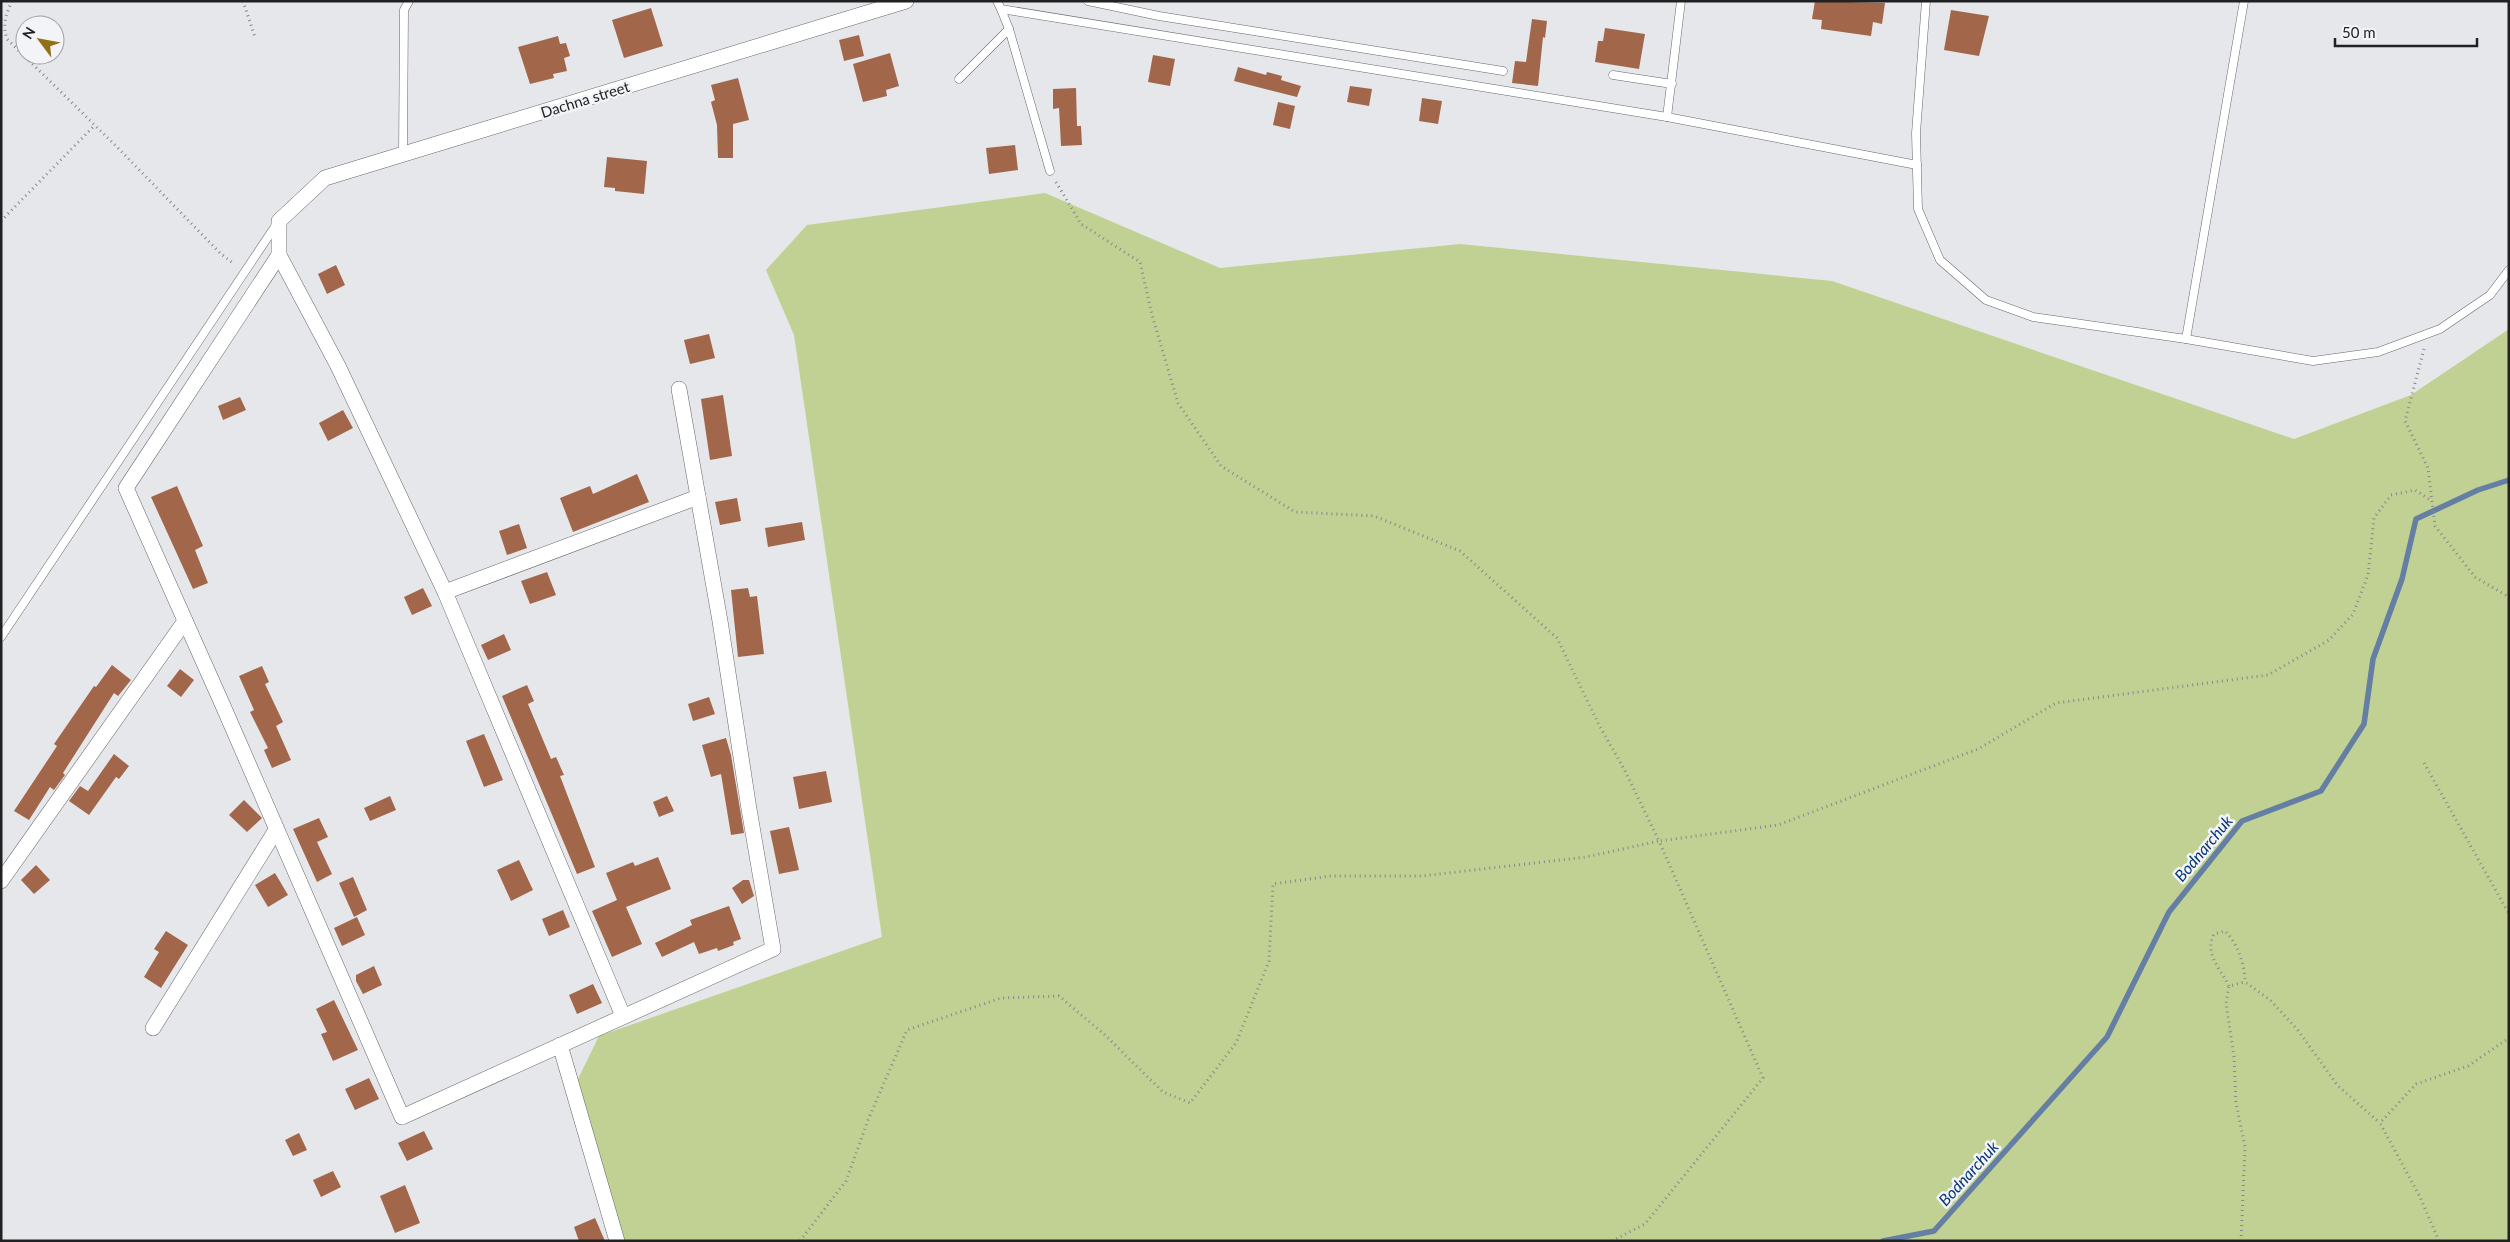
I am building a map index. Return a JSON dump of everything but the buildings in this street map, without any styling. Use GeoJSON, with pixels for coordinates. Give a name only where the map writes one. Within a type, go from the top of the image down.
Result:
{"type":"FeatureCollection","features":[{"type":"Feature","properties":{"kind":"street","name":"Dachna street"},"geometry":{"type":"LineString","coordinates":[[279,221],[325,178],[906,1]]}},
{"type":"Feature","properties":{"kind":"street"},"geometry":{"type":"LineString","coordinates":[[279,221],[279,255],[338,366],[445,592],[623,1016]]}},
{"type":"Feature","properties":{"kind":"street"},"geometry":{"type":"LineString","coordinates":[[279,255],[126,488],[402,1117],[773,949],[720,621],[679,389]]}},
{"type":"Feature","properties":{"kind":"street"},"geometry":{"type":"LineString","coordinates":[[445,592],[698,497]]}},
{"type":"Feature","properties":{"kind":"street"},"geometry":{"type":"LineString","coordinates":[[1,881],[185,621]]}},
{"type":"Feature","properties":{"kind":"street"},"geometry":{"type":"LineString","coordinates":[[153,1028],[276,830]]}},
{"type":"Feature","properties":{"kind":"street"},"geometry":{"type":"LineString","coordinates":[[560,1045],[617,1241]]}},
{"type":"Feature","properties":{"kind":"lane"},"geometry":{"type":"LineString","coordinates":[[403,154],[404,10],[409,1]]}},
{"type":"Feature","properties":{"kind":"lane"},"geometry":{"type":"LineString","coordinates":[[997,1],[1009,29],[1050,171]]}},
{"type":"Feature","properties":{"kind":"lane"},"geometry":{"type":"LineString","coordinates":[[1088,1],[1159,16],[1503,71]]}},
{"type":"Feature","properties":{"kind":"lane"},"geometry":{"type":"LineString","coordinates":[[1667,117],[1681,1]]}},
{"type":"Feature","properties":{"kind":"lane"},"geometry":{"type":"LineString","coordinates":[[1926,1],[1916,133],[1918,209],[1940,260],[1986,300],[2033,317],[2186,338],[2313,361],[2378,352],[2440,329],[2490,295],[2509,270]]}},
{"type":"Feature","properties":{"kind":"lane"},"geometry":{"type":"LineString","coordinates":[[2186,338],[2244,1]]}},
{"type":"Feature","properties":{"kind":"lane"},"geometry":{"type":"LineString","coordinates":[[1001,10],[1667,117],[1917,164]]}},
{"type":"Feature","properties":{"kind":"lane"},"geometry":{"type":"LineString","coordinates":[[959,79],[1009,29]]}},
{"type":"Feature","properties":{"kind":"lane"},"geometry":{"type":"LineString","coordinates":[[1613,75],[1672,84]]}},
{"type":"Feature","properties":{"kind":"lane"},"geometry":{"type":"LineString","coordinates":[[1,637],[279,221]]}},
{"type":"Feature","properties":{"kind":"path"},"geometry":{"type":"LineString","coordinates":[[12,1],[3,18],[7,39],[95,125],[220,253],[244,273]]}},
{"type":"Feature","properties":{"kind":"path"},"geometry":{"type":"LineString","coordinates":[[243,1],[255,37]]}},
{"type":"Feature","properties":{"kind":"path"},"geometry":{"type":"LineString","coordinates":[[1,221],[95,125]]}},
{"type":"Feature","properties":{"kind":"path"},"geometry":{"type":"LineString","coordinates":[[1050,171],[1081,224],[1140,262],[1152,315],[1178,404],[1220,466],[1296,512],[1374,516],[1460,551],[1557,638],[1599,725],[1624,769],[1659,841],[1763,1078],[1644,1224],[1612,1241]]}},
{"type":"Feature","properties":{"kind":"path"},"geometry":{"type":"LineString","coordinates":[[2428,333],[2405,420],[2428,468],[2435,526],[2475,577],[2509,597]]}},
{"type":"Feature","properties":{"kind":"path"},"geometry":{"type":"LineString","coordinates":[[800,1241],[846,1181],[868,1120],[907,1030],[1001,998],[1058,996],[1104,1035],[1163,1092],[1190,1103],[1236,1042],[1269,961],[1273,884],[1331,876],[1441,874],[1586,857],[1659,841],[1778,824],[1978,749],[2056,703],[2268,674],[2329,640],[2353,614],[2368,575],[2374,518],[2391,495],[2414,490],[2432,501]]}},
{"type":"Feature","properties":{"kind":"path"},"geometry":{"type":"LineString","coordinates":[[2424,763],[2509,914]]}},
{"type":"Feature","properties":{"kind":"path"},"geometry":{"type":"LineString","coordinates":[[2241,1241],[2246,1147],[2236,1103],[2234,1057],[2226,1003],[2229,986],[2210,953],[2209,944],[2214,934],[2225,931],[2233,939],[2245,968],[2245,982]]}},
{"type":"Feature","properties":{"kind":"path"},"geometry":{"type":"LineString","coordinates":[[2229,986],[2245,982],[2270,1000],[2297,1029],[2338,1086],[2380,1123],[2420,1197],[2439,1241]]}},
{"type":"Feature","properties":{"kind":"path"},"geometry":{"type":"LineString","coordinates":[[2380,1123],[2416,1084],[2468,1066],[2509,1038]]}},
{"type":"Feature","properties":{"kind":"green space"},"geometry":{"type":"Polygon","coordinates":[[[1045,193],[1220,268],[1460,244],[1832,281],[2294,439],[2411,395],[2509,329],[2509,1241],[622,1241],[577,1081],[599,1036],[882,937],[794,335],[766,270],[807,225],[1045,193]]]}},
{"type":"Feature","properties":{"kind":"waterway","name":"Bodnarchuk"},"geometry":{"type":"LineString","coordinates":[[1883,1241],[1934,1231],[2107,1037],[2169,912],[2242,821],[2321,791],[2364,724],[2373,659],[2402,579],[2416,519],[2478,490],[2509,480]]}}]}
